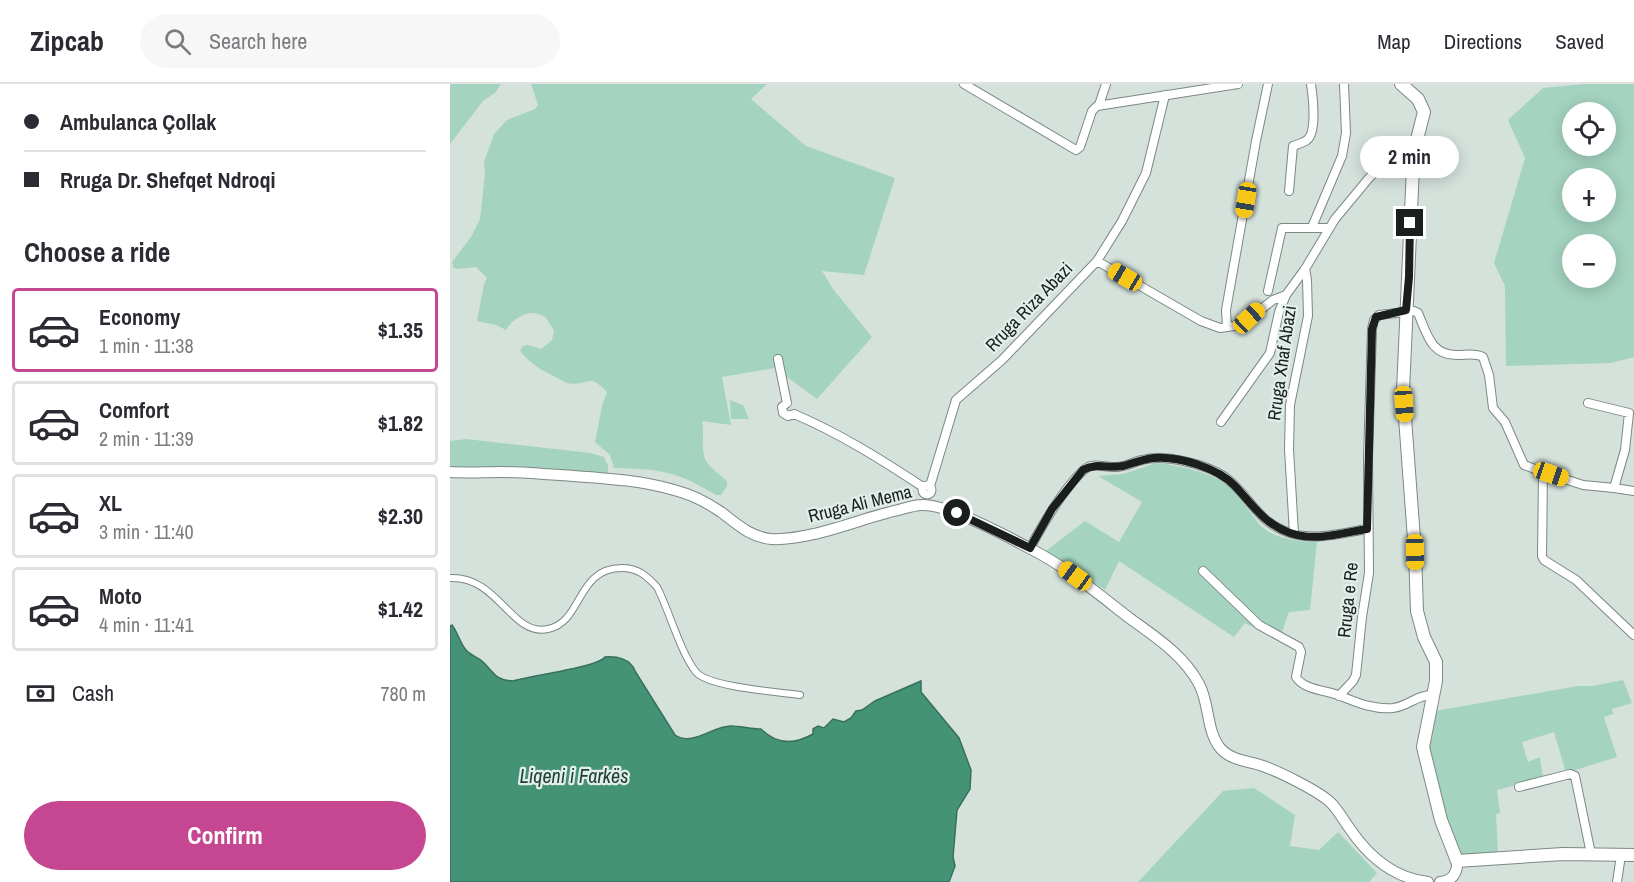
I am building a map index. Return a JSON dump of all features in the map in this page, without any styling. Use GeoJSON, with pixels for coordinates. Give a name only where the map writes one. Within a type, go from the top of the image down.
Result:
{"type":"FeatureCollection","features":[{"type":"Feature","properties":{"kind":"main road"},"geometry":{"type":"LineString","coordinates":[[1401,84],[1418,99],[1424,112],[1414,151],[1416,168],[1403,391],[1415,552],[1416,602],[1424,638],[1436,662],[1437,681],[1423,747],[1441,820],[1457,861],[1513,856],[1634,855]]}},
{"type":"Feature","properties":{"kind":"street"},"geometry":{"type":"LineString","coordinates":[[964,84],[1074,150],[1080,147],[1092,111],[1099,105],[1106,84]]}},
{"type":"Feature","properties":{"kind":"street"},"geometry":{"type":"LineString","coordinates":[[1099,105],[1238,84]]}},
{"type":"Feature","properties":{"kind":"street"},"geometry":{"type":"LineString","coordinates":[[1268,84],[1226,310],[1227,327],[1241,325],[1273,300],[1286,295]]}},
{"type":"Feature","properties":{"kind":"street"},"geometry":{"type":"LineString","coordinates":[[1288,191],[1293,146],[1307,139],[1311,134],[1313,115],[1311,84]]}},
{"type":"Feature","properties":{"kind":"street"},"geometry":{"type":"LineString","coordinates":[[1312,227],[1342,156],[1346,133],[1344,84]]}},
{"type":"Feature","properties":{"kind":"street"},"geometry":{"type":"LineString","coordinates":[[1097,261],[1122,221],[1146,173],[1165,95]]}},
{"type":"Feature","properties":{"kind":"street"},"geometry":{"type":"LineString","coordinates":[[1221,422],[1270,353],[1279,312],[1286,295],[1305,269],[1329,228],[1350,199],[1383,164],[1398,155],[1414,151]]}},
{"type":"Feature","properties":{"kind":"street"},"geometry":{"type":"LineString","coordinates":[[1268,291],[1282,228],[1329,228]]}},
{"type":"Feature","properties":{"kind":"street","name":"Rruga Riza Abazi"},"geometry":{"type":"LineString","coordinates":[[927,493],[956,400],[1002,360],[1097,261],[1201,321],[1214,326],[1227,327]]}},
{"type":"Feature","properties":{"kind":"street","name":"Rruga Xhaf Abazi"},"geometry":{"type":"LineString","coordinates":[[1294,534],[1289,449],[1290,405],[1308,316],[1308,280],[1305,269]]}},
{"type":"Feature","properties":{"kind":"street"},"geometry":{"type":"LineString","coordinates":[[1406,310],[1418,313],[1429,340],[1438,351],[1452,355],[1471,354],[1483,357],[1493,408],[1505,422],[1524,465],[1583,485],[1634,490]]}},
{"type":"Feature","properties":{"kind":"street","name":"Rruga e Re"},"geometry":{"type":"LineString","coordinates":[[1340,696],[1356,675],[1369,573],[1367,529],[1372,329],[1376,317],[1406,310]]}},
{"type":"Feature","properties":{"kind":"street"},"geometry":{"type":"LineString","coordinates":[[778,359],[787,403],[782,407],[783,413],[788,416],[794,414],[816,424],[872,454],[927,493]]}},
{"type":"Feature","properties":{"kind":"street"},"geometry":{"type":"LineString","coordinates":[[1588,403],[1629,413],[1625,450],[1614,488]]}},
{"type":"Feature","properties":{"kind":"street"},"geometry":{"type":"LineString","coordinates":[[1030,548],[1052,509],[1083,470],[1095,465],[1115,467],[1157,458],[1171,458],[1220,474],[1236,487],[1267,522],[1294,534],[1322,537],[1367,529]]}},
{"type":"Feature","properties":{"kind":"street","name":"Rruga Ali Mema"},"geometry":{"type":"LineString","coordinates":[[450,472],[472,474],[502,472],[610,478],[659,486],[696,499],[718,510],[756,537],[769,539],[796,538],[915,506],[927,493],[957,513],[1030,548],[1063,567],[1159,640],[1187,666],[1200,685],[1211,731],[1224,752],[1232,757],[1268,768],[1316,792],[1335,808],[1374,860],[1405,878],[1428,882]]}},
{"type":"Feature","properties":{"kind":"street"},"geometry":{"type":"LineString","coordinates":[[1543,472],[1542,556],[1544,560],[1576,580],[1633,632]]}},
{"type":"Feature","properties":{"kind":"street"},"geometry":{"type":"LineString","coordinates":[[450,578],[478,584],[488,590],[520,622],[536,630],[544,630],[563,622],[591,580],[617,568],[630,568],[649,578],[657,587],[692,665],[704,679],[800,695]]}},
{"type":"Feature","properties":{"kind":"street"},"geometry":{"type":"LineString","coordinates":[[1203,571],[1259,625],[1301,649],[1296,679],[1308,687],[1365,706],[1391,708],[1407,704],[1422,695],[1433,695]]}},
{"type":"Feature","properties":{"kind":"street"},"geometry":{"type":"LineString","coordinates":[[1519,787],[1570,774],[1575,776],[1591,854]]}},
{"type":"Feature","properties":{"kind":"street"},"geometry":{"type":"LineString","coordinates":[[1617,882],[1621,855]]}},
{"type":"Feature","properties":{"kind":"street"},"geometry":{"type":"LineString","coordinates":[[1440,882],[1456,878],[1457,861]]}},
{"type":"Feature","properties":{"kind":"shaded area"},"geometry":{"type":"Polygon","coordinates":[[[450,84],[501,84],[495,93],[483,101],[450,144],[450,84]]]}},
{"type":"Feature","properties":{"kind":"shaded area"},"geometry":{"type":"Polygon","coordinates":[[[531,84],[767,84],[751,99],[806,146],[895,178],[864,275],[822,271],[833,289],[872,337],[817,399],[775,368],[722,377],[731,425],[702,421],[703,452],[706,461],[727,481],[727,486],[721,495],[716,495],[690,481],[668,473],[614,468],[610,455],[595,442],[607,392],[596,382],[567,383],[535,365],[520,350],[523,346],[528,345],[541,349],[552,340],[554,330],[545,317],[534,313],[523,315],[513,321],[506,330],[496,325],[477,321],[487,278],[476,267],[457,269],[453,267],[452,262],[471,237],[480,219],[484,162],[494,134],[507,120],[535,109],[538,105],[531,84]]]}},
{"type":"Feature","properties":{"kind":"shaded area"},"geometry":{"type":"Polygon","coordinates":[[[1584,84],[1634,84],[1634,357],[1611,363],[1506,366],[1505,286],[1494,263],[1525,158],[1508,120],[1543,88],[1584,84]]]}},
{"type":"Feature","properties":{"kind":"shaded area"},"geometry":{"type":"Polygon","coordinates":[[[730,400],[743,405],[749,419],[731,419],[730,400]]]}},
{"type":"Feature","properties":{"kind":"shaded area"},"geometry":{"type":"Polygon","coordinates":[[[466,439],[591,453],[604,457],[608,473],[450,467],[450,441],[466,439]]]}},
{"type":"Feature","properties":{"kind":"shaded area"},"geometry":{"type":"Polygon","coordinates":[[[1156,463],[1185,468],[1216,478],[1231,488],[1265,530],[1287,539],[1317,542],[1310,610],[1289,612],[1279,641],[1245,623],[1234,637],[1119,561],[1105,590],[1046,551],[1085,521],[1119,542],[1142,502],[1098,476],[1123,474],[1156,463]]]}},
{"type":"Feature","properties":{"kind":"shaded area"},"geometry":{"type":"Polygon","coordinates":[[[1623,680],[1632,703],[1612,709],[1613,714],[1604,717],[1617,757],[1566,773],[1554,732],[1522,742],[1528,762],[1540,757],[1543,778],[1497,790],[1500,813],[1496,814],[1498,853],[1460,854],[1447,822],[1428,750],[1435,711],[1623,680]]]}},
{"type":"Feature","properties":{"kind":"shaded area"},"geometry":{"type":"Polygon","coordinates":[[[1254,788],[1295,815],[1290,846],[1319,850],[1338,832],[1377,873],[1369,882],[1138,882],[1223,791],[1254,788]]]}},
{"type":"Feature","properties":{"kind":"water","name":"Liqeni i Farkës"},"geometry":{"type":"Polygon","coordinates":[[[452,625],[468,652],[482,661],[495,675],[507,680],[513,681],[577,668],[600,661],[605,657],[627,661],[675,735],[689,739],[731,726],[761,729],[779,741],[799,740],[813,734],[813,729],[818,726],[824,728],[833,719],[844,722],[856,711],[921,681],[921,692],[959,738],[971,770],[970,789],[957,810],[953,857],[955,866],[949,882],[450,882],[450,626],[452,625]]]}},
{"type":"Feature","properties":{"kind":"route"},"geometry":{"type":"LineString","coordinates":[[957,513],[1030,548],[1052,509],[1083,470],[1095,465],[1115,467],[1143,460],[1171,458],[1220,474],[1228,479],[1260,516],[1287,532],[1322,537],[1367,529],[1372,329],[1374,320],[1379,315],[1406,310],[1410,223]]}}]}
